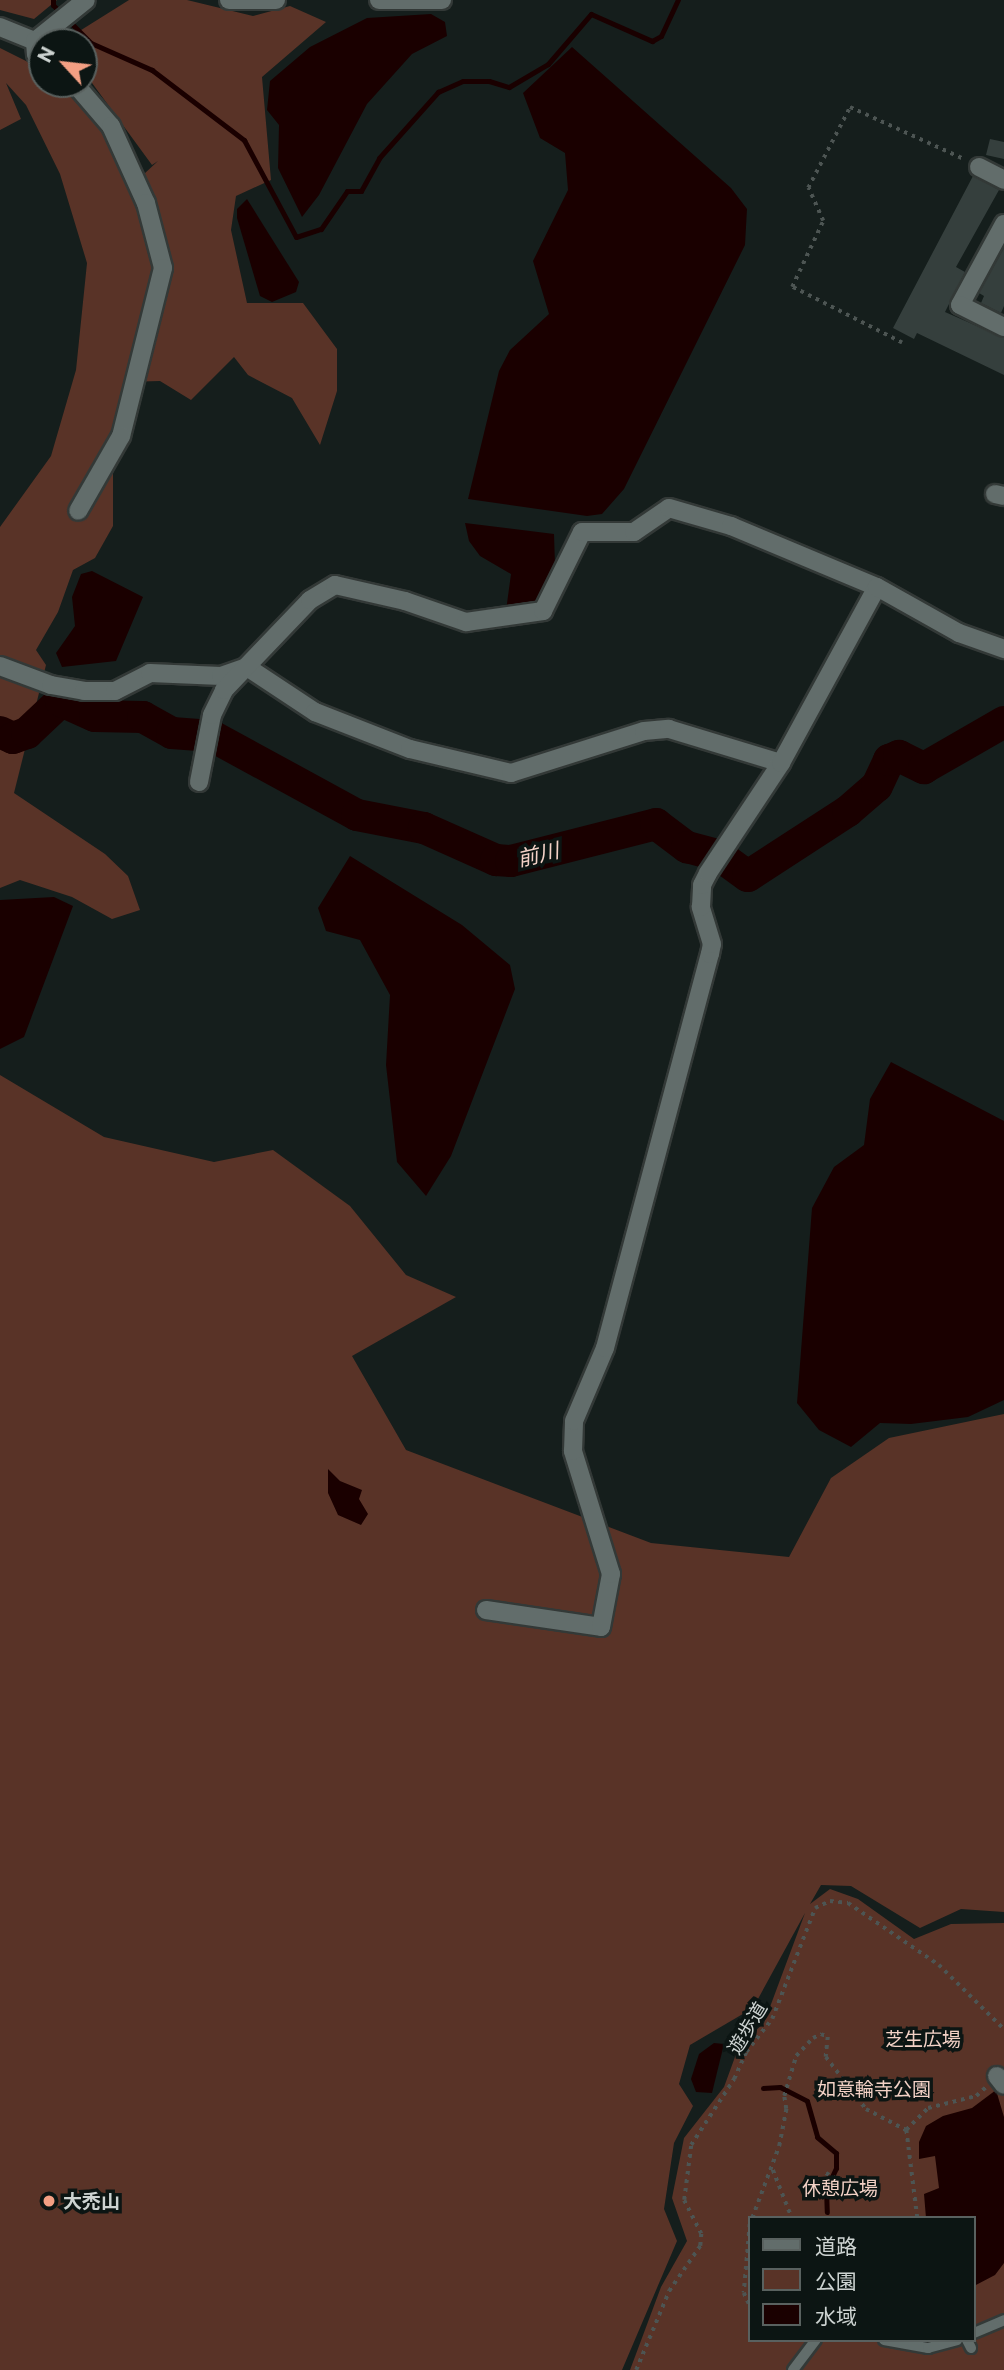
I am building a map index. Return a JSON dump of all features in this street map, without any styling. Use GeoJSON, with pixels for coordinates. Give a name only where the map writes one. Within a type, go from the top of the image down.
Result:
{"type":"FeatureCollection","features":[{"type":"Feature","properties":{"kind":"street"},"geometry":{"type":"LineString","coordinates":[[56,28],[85,0]]}},
{"type":"Feature","properties":{"kind":"street"},"geometry":{"type":"LineString","coordinates":[[229,0],[276,0]]}},
{"type":"Feature","properties":{"kind":"street"},"geometry":{"type":"LineString","coordinates":[[379,0],[443,0]]}},
{"type":"Feature","properties":{"kind":"street"},"geometry":{"type":"LineString","coordinates":[[0,27],[28,41]]}},
{"type":"Feature","properties":{"kind":"street"},"geometry":{"type":"LineString","coordinates":[[78,511],[121,436],[163,268],[146,203],[111,126],[87,98]]}},
{"type":"Feature","properties":{"kind":"street"},"geometry":{"type":"LineString","coordinates":[[979,167],[1004,180]]}},
{"type":"Feature","properties":{"kind":"street"},"geometry":{"type":"LineString","coordinates":[[1004,224],[960,305],[1004,327]]}},
{"type":"Feature","properties":{"kind":"street"},"geometry":{"type":"LineString","coordinates":[[199,782],[212,715],[224,690],[310,600],[335,585],[405,601],[466,622],[543,611],[582,532],[634,532],[669,508],[731,526],[877,587],[959,633],[1004,649]]}},
{"type":"Feature","properties":{"kind":"street"},"geometry":{"type":"LineString","coordinates":[[486,1610],[601,1627],[611,1574],[573,1451],[574,1421],[605,1348],[710,954],[702,885],[781,763],[877,587]]}},
{"type":"Feature","properties":{"kind":"street"},"geometry":{"type":"LineString","coordinates":[[0,666],[51,685],[84,691],[115,691],[150,673],[221,676],[247,667]]}},
{"type":"Feature","properties":{"kind":"street"},"geometry":{"type":"LineString","coordinates":[[247,667],[315,712],[410,749],[511,773],[644,731],[669,729],[781,763]]}},
{"type":"Feature","properties":{"kind":"lane"},"geometry":{"type":"LineString","coordinates":[[976,2332],[1004,2320]]}},
{"type":"Feature","properties":{"kind":"lane"},"geometry":{"type":"LineString","coordinates":[[793,2370],[814,2342]]}},
{"type":"Feature","properties":{"kind":"lane"},"geometry":{"type":"LineString","coordinates":[[895,2342],[929,2348],[950,2342]]}},
{"type":"Feature","properties":{"kind":"path"},"geometry":{"type":"LineString","coordinates":[[902,343],[792,287],[822,221],[808,188],[850,107],[979,167]]}},
{"type":"Feature","properties":{"kind":"path","name":"遊歩道"},"geometry":{"type":"LineString","coordinates":[[636,2370],[663,2301],[700,2246],[701,2234],[684,2200],[691,2145],[711,2119],[746,2052],[772,2019],[815,1908],[830,1901],[848,1903],[939,1965],[1004,2029]]}},
{"type":"Feature","properties":{"kind":"path"},"geometry":{"type":"LineString","coordinates":[[753,2216],[772,2168],[786,2109],[787,2082],[796,2056],[813,2038],[821,2034],[828,2037],[827,2057],[852,2098],[866,2109],[906,2130]]}},
{"type":"Feature","properties":{"kind":"path"},"geometry":{"type":"LineString","coordinates":[[906,2130],[928,2108],[976,2096],[1001,2081]]}},
{"type":"Feature","properties":{"kind":"path"},"geometry":{"type":"LineString","coordinates":[[906,2130],[917,2216]]}},
{"type":"Feature","properties":{"kind":"path"},"geometry":{"type":"LineString","coordinates":[[772,2168],[791,2216]]}},
{"type":"Feature","properties":{"kind":"path"},"geometry":{"type":"LineString","coordinates":[[826,2173],[837,2179]]}},
{"type":"Feature","properties":{"kind":"path"},"geometry":{"type":"LineString","coordinates":[[748,2247],[744,2293],[748,2302]]}},
{"type":"Feature","properties":{"kind":"green space"},"geometry":{"type":"Polygon","coordinates":[[[0,0],[57,0],[34,19],[0,10],[0,0]]]}},
{"type":"Feature","properties":{"kind":"green space"},"geometry":{"type":"Polygon","coordinates":[[[129,0],[187,0],[253,16],[290,6],[326,22],[262,77],[271,180],[236,196],[231,230],[247,303],[303,303],[337,349],[337,391],[320,445],[292,398],[248,375],[234,357],[191,400],[160,381],[124,382],[113,474],[113,526],[95,558],[73,570],[58,612],[36,650],[46,665],[14,793],[105,854],[128,876],[140,910],[112,919],[72,897],[20,880],[0,888],[0,527],[51,456],[76,370],[87,263],[60,174],[26,105],[6,83],[21,119],[0,130],[0,48],[28,62],[28,98],[72,98],[103,130],[130,187],[158,161],[152,165],[98,91],[98,28],[84,28],[129,0]]]}},
{"type":"Feature","properties":{"kind":"green space"},"geometry":{"type":"Polygon","coordinates":[[[0,1075],[104,1137],[214,1162],[273,1150],[350,1206],[406,1275],[456,1297],[352,1356],[406,1450],[651,1543],[789,1557],[831,1478],[889,1438],[1004,1414],[1004,1912],[961,1909],[920,1928],[851,1886],[821,1885],[810,1904],[830,1889],[858,1899],[914,1939],[951,1924],[1004,1923],[1004,2370],[630,2370],[661,2287],[687,2241],[672,2198],[684,2138],[724,2087],[739,2046],[764,2023],[805,1913],[753,2008],[690,2045],[679,2084],[693,2106],[674,2143],[664,2209],[677,2241],[622,2370],[0,2370],[0,1075]]]}},
{"type":"Feature","properties":{"kind":"water"},"geometry":{"type":"Polygon","coordinates":[[[431,14],[445,22],[447,36],[412,54],[367,104],[319,195],[302,217],[278,168],[279,125],[267,110],[270,81],[310,47],[367,18],[431,14]]]}},
{"type":"Feature","properties":{"kind":"water"},"geometry":{"type":"Polygon","coordinates":[[[572,47],[731,188],[747,209],[745,245],[624,489],[602,514],[587,516],[468,499],[499,371],[510,350],[549,314],[533,261],[568,190],[565,153],[540,138],[523,93],[572,47]]]}},
{"type":"Feature","properties":{"kind":"water"},"geometry":{"type":"Polygon","coordinates":[[[247,199],[299,282],[296,292],[272,302],[260,296],[237,218],[237,209],[247,199]]]}},
{"type":"Feature","properties":{"kind":"water"},"geometry":{"type":"Polygon","coordinates":[[[465,523],[554,534],[555,565],[539,610],[505,618],[511,574],[480,556],[469,541],[465,523]]]}},
{"type":"Feature","properties":{"kind":"water"},"geometry":{"type":"Polygon","coordinates":[[[92,571],[143,597],[116,661],[62,667],[56,653],[75,626],[72,597],[81,574],[92,571]]]}},
{"type":"Feature","properties":{"kind":"water"},"geometry":{"type":"Polygon","coordinates":[[[350,856],[462,925],[510,965],[515,989],[451,1156],[426,1196],[397,1162],[386,1065],[390,995],[360,940],[326,931],[318,908],[350,856]]]}},
{"type":"Feature","properties":{"kind":"water"},"geometry":{"type":"Polygon","coordinates":[[[54,897],[73,906],[24,1037],[0,1049],[0,900],[54,897]]]}},
{"type":"Feature","properties":{"kind":"water"},"geometry":{"type":"Polygon","coordinates":[[[891,1062],[1004,1121],[1004,1400],[968,1417],[911,1424],[880,1423],[851,1447],[819,1430],[797,1403],[812,1208],[834,1167],[864,1145],[870,1099],[891,1062]]]}},
{"type":"Feature","properties":{"kind":"water"},"geometry":{"type":"Polygon","coordinates":[[[328,1469],[340,1481],[362,1490],[359,1499],[368,1514],[361,1525],[338,1515],[328,1493],[328,1469]]]}},
{"type":"Feature","properties":{"kind":"water"},"geometry":{"type":"Polygon","coordinates":[[[714,2043],[724,2044],[712,2093],[696,2092],[691,2079],[699,2054],[714,2043]]]}},
{"type":"Feature","properties":{"kind":"water"},"geometry":{"type":"Polygon","coordinates":[[[996,2090],[1004,2117],[1004,2263],[995,2275],[976,2285],[976,2216],[926,2216],[924,2194],[939,2188],[935,2156],[919,2159],[919,2142],[926,2126],[943,2116],[972,2108],[996,2090]]]}},
{"type":"Feature","properties":{"kind":"building"},"geometry":{"type":"Polygon","coordinates":[[[990,139],[1004,142],[1004,159],[986,155],[990,139]]]}},
{"type":"Feature","properties":{"kind":"building"},"geometry":{"type":"Polygon","coordinates":[[[973,176],[999,190],[956,267],[965,272],[945,312],[1004,338],[1004,375],[917,333],[914,339],[893,328],[973,176]]]}},
{"type":"Feature","properties":{"kind":"building"},"geometry":{"type":"Polygon","coordinates":[[[1004,248],[1004,306],[1001,313],[981,303],[984,296],[979,293],[1004,248]]]}},
{"type":"Feature","properties":{"kind":"waterway"},"geometry":{"type":"LineString","coordinates":[[53,0],[53,5],[91,43],[152,70],[244,140],[296,237],[321,229],[347,191],[361,191],[379,158],[438,92],[463,81],[489,81],[509,87],[548,64],[591,14],[652,41],[661,36],[678,0]]}},
{"type":"Feature","properties":{"kind":"waterway","name":"前川"},"geometry":{"type":"LineString","coordinates":[[0,732],[13,738],[27,733],[61,701],[95,716],[143,717],[172,733],[212,736],[357,815],[424,828],[496,860],[511,861],[656,824],[687,847],[720,856],[748,876],[848,811],[877,786],[889,760],[899,756],[924,768],[1004,722]]}},
{"type":"Feature","properties":{"kind":"waterway"},"geometry":{"type":"LineString","coordinates":[[763,2088],[780,2087],[807,2101],[817,2137],[836,2153],[836,2168],[826,2189],[827,2212]]}},
{"type":"Feature","properties":{"kind":"place","name":"大禿山"},"geometry":{"type":"Point","coordinates":[49,2201]}},
{"type":"Feature","properties":{"kind":"park label","name":"芝生広場"},"geometry":{"type":"Point","coordinates":[923,2039]}},
{"type":"Feature","properties":{"kind":"park label","name":"如意輪寺公園"},"geometry":{"type":"Point","coordinates":[874,2089]}},
{"type":"Feature","properties":{"kind":"park label","name":"休憩広場"},"geometry":{"type":"Point","coordinates":[840,2188]}}]}
